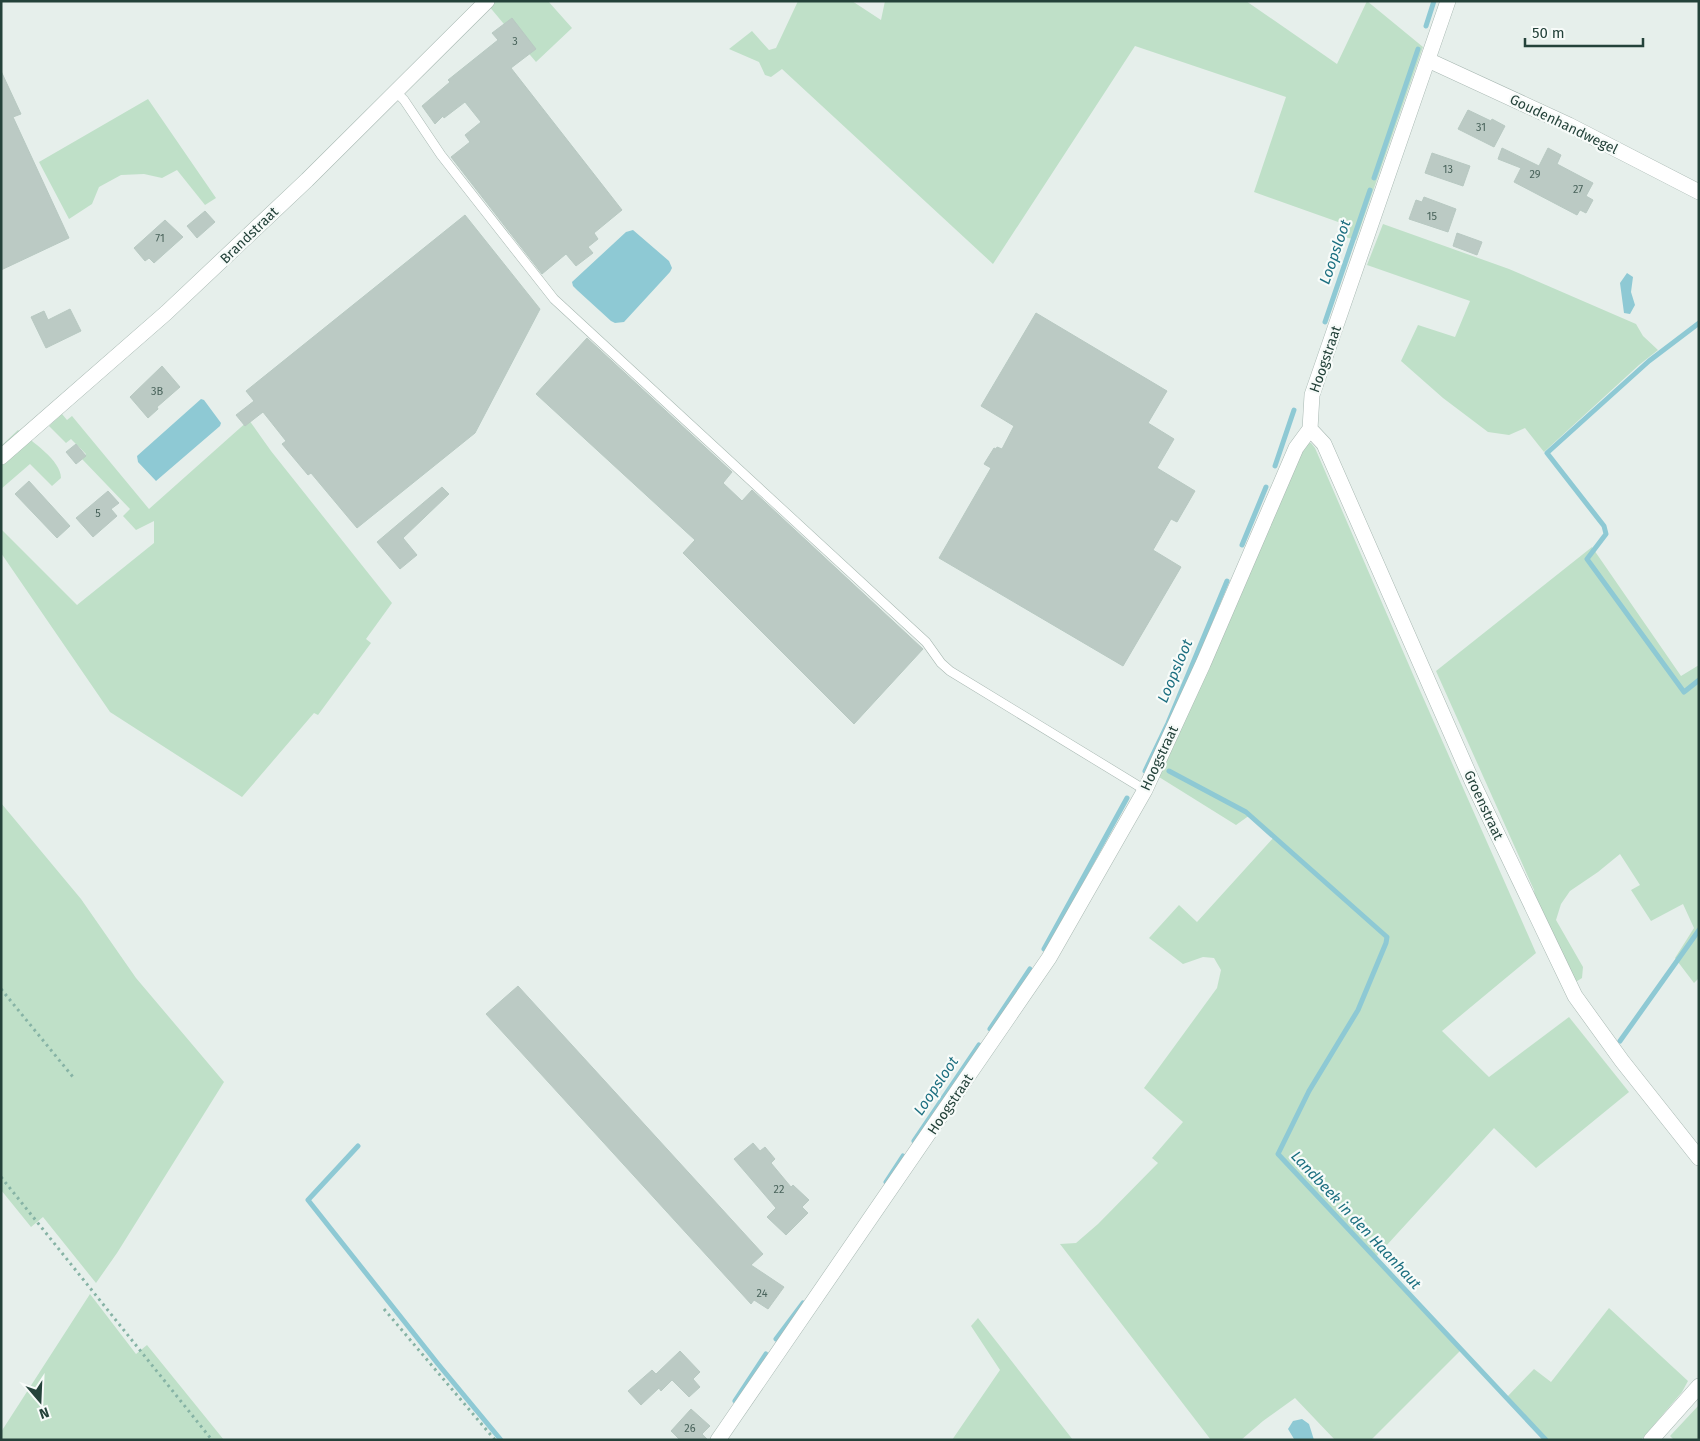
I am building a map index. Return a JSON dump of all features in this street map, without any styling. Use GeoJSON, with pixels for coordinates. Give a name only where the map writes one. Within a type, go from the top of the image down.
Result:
{"type":"FeatureCollection","features":[{"type":"Feature","properties":{"kind":"street","name":"Brandstraat"},"geometry":{"type":"LineString","coordinates":[[1,457],[166,313],[307,180],[487,1]]}},
{"type":"Feature","properties":{"kind":"street","name":"Hoogstraat"},"geometry":{"type":"LineString","coordinates":[[718,1440],[1049,958],[1145,790],[1207,655],[1296,448],[1310,429],[1312,395],[1448,1]]}},
{"type":"Feature","properties":{"kind":"street","name":"Goudenhandwegel"},"geometry":{"type":"LineString","coordinates":[[1428,60],[1566,124],[1699,192]]}},
{"type":"Feature","properties":{"kind":"street","name":"Groenstraat"},"geometry":{"type":"LineString","coordinates":[[1310,429],[1324,444],[1472,781],[1575,996],[1622,1061],[1699,1158]]}},
{"type":"Feature","properties":{"kind":"street"},"geometry":{"type":"LineString","coordinates":[[1652,1440],[1699,1386]]}},
{"type":"Feature","properties":{"kind":"lane"},"geometry":{"type":"LineString","coordinates":[[396,92],[404,100],[441,155],[554,299],[926,642],[941,663],[950,671],[1145,790]]}},
{"type":"Feature","properties":{"kind":"path"},"geometry":{"type":"LineString","coordinates":[[1,989],[73,1077]]}},
{"type":"Feature","properties":{"kind":"path"},"geometry":{"type":"LineString","coordinates":[[1,1177],[212,1440]]}},
{"type":"Feature","properties":{"kind":"path"},"geometry":{"type":"LineString","coordinates":[[384,1309],[495,1440]]}},
{"type":"Feature","properties":{"kind":"green space"},"geometry":{"type":"Polygon","coordinates":[[[492,1],[548,1],[572,28],[536,62],[488,5],[492,1]]]}},
{"type":"Feature","properties":{"kind":"green space"},"geometry":{"type":"Polygon","coordinates":[[[798,1],[852,1],[881,20],[885,1],[1246,1],[1337,64],[1367,1],[1423,47],[1356,240],[1338,235],[1341,223],[1254,192],[1286,97],[1135,46],[993,264],[782,69],[771,77],[765,75],[759,62],[729,49],[752,31],[769,50],[776,48],[798,1]]]}},
{"type":"Feature","properties":{"kind":"green space"},"geometry":{"type":"Polygon","coordinates":[[[148,99],[216,198],[205,205],[177,170],[162,178],[144,174],[121,175],[99,187],[92,204],[69,219],[39,162],[148,99]]]}},
{"type":"Feature","properties":{"kind":"green space"},"geometry":{"type":"Polygon","coordinates":[[[1383,224],[1509,269],[1636,324],[1643,336],[1658,350],[1544,452],[1525,428],[1509,435],[1488,432],[1443,398],[1401,361],[1418,325],[1455,337],[1470,301],[1367,265],[1383,224]]]}},
{"type":"Feature","properties":{"kind":"green space"},"geometry":{"type":"Polygon","coordinates":[[[62,414],[67,420],[72,416],[149,509],[249,420],[271,451],[392,603],[366,639],[371,643],[318,715],[314,713],[242,797],[110,712],[1,553],[1,529],[77,605],[154,543],[154,521],[136,530],[123,516],[130,509],[82,459],[86,454],[71,439],[66,443],[49,426],[62,414]]]}},
{"type":"Feature","properties":{"kind":"green space"},"geometry":{"type":"Polygon","coordinates":[[[18,430],[44,451],[56,464],[61,478],[52,486],[30,464],[1,489],[1,446],[18,430]]]}},
{"type":"Feature","properties":{"kind":"green space"},"geometry":{"type":"Polygon","coordinates":[[[1305,443],[1311,443],[1315,448],[1536,953],[1442,1031],[1489,1077],[1569,1017],[1629,1092],[1536,1168],[1494,1128],[1375,1258],[1462,1349],[1371,1440],[1335,1440],[1295,1398],[1241,1440],[1211,1440],[1060,1244],[1076,1243],[1098,1224],[1158,1163],[1152,1158],[1183,1122],[1144,1088],[1217,988],[1221,970],[1214,958],[1203,957],[1183,964],[1149,938],[1179,905],[1197,922],[1274,837],[1250,815],[1236,825],[1159,777],[1305,443]]]}},
{"type":"Feature","properties":{"kind":"green space"},"geometry":{"type":"Polygon","coordinates":[[[1592,547],[1681,676],[1699,665],[1699,978],[1694,983],[1675,958],[1694,928],[1683,904],[1651,921],[1631,890],[1640,885],[1620,854],[1570,891],[1561,904],[1556,920],[1583,967],[1582,978],[1574,983],[1535,899],[1534,890],[1436,671],[1592,547]]]}},
{"type":"Feature","properties":{"kind":"green space"},"geometry":{"type":"Polygon","coordinates":[[[1,803],[81,899],[136,978],[224,1082],[117,1253],[96,1283],[43,1217],[31,1227],[1,1190],[1,803]]]}},
{"type":"Feature","properties":{"kind":"green space"},"geometry":{"type":"Polygon","coordinates":[[[90,1294],[136,1354],[147,1345],[224,1440],[1,1440],[1,1432],[90,1294]]]}},
{"type":"Feature","properties":{"kind":"green space"},"geometry":{"type":"Polygon","coordinates":[[[1609,1308],[1688,1381],[1682,1392],[1641,1440],[1545,1440],[1507,1397],[1534,1369],[1551,1382],[1609,1308]]]}},
{"type":"Feature","properties":{"kind":"green space"},"geometry":{"type":"Polygon","coordinates":[[[978,1318],[1073,1440],[952,1440],[1000,1370],[971,1326],[978,1318]]]}},
{"type":"Feature","properties":{"kind":"green space"},"geometry":{"type":"Polygon","coordinates":[[[1699,1405],[1699,1440],[1674,1440],[1670,1436],[1699,1405]]]}},
{"type":"Feature","properties":{"kind":"water"},"geometry":{"type":"Polygon","coordinates":[[[633,230],[669,261],[672,268],[624,322],[615,323],[577,290],[572,282],[626,232],[633,230]]]}},
{"type":"Feature","properties":{"kind":"water"},"geometry":{"type":"Polygon","coordinates":[[[1627,273],[1633,277],[1631,292],[1635,305],[1630,314],[1624,313],[1620,283],[1627,273]]]}},
{"type":"Feature","properties":{"kind":"water"},"geometry":{"type":"Polygon","coordinates":[[[201,399],[204,400],[221,423],[220,426],[156,481],[138,462],[137,456],[201,399]]]}},
{"type":"Feature","properties":{"kind":"water"},"geometry":{"type":"Polygon","coordinates":[[[1302,1419],[1309,1424],[1314,1440],[1294,1439],[1288,1429],[1293,1421],[1302,1419]]]}},
{"type":"Feature","properties":{"kind":"building"},"geometry":{"type":"Polygon","coordinates":[[[512,18],[536,49],[511,68],[622,210],[594,233],[598,239],[588,247],[593,253],[576,266],[566,254],[542,274],[451,157],[470,142],[465,135],[481,122],[465,102],[444,118],[443,116],[435,124],[422,106],[450,82],[448,80],[498,40],[492,33],[512,18]]]}},
{"type":"Feature","properties":{"kind":"building"},"geometry":{"type":"Polygon","coordinates":[[[1,71],[21,114],[13,117],[69,238],[1,270],[1,71]]]}},
{"type":"Feature","properties":{"kind":"building"},"geometry":{"type":"Polygon","coordinates":[[[1468,110],[1505,126],[1494,147],[1458,129],[1468,110]]]}},
{"type":"Feature","properties":{"kind":"building"},"geometry":{"type":"Polygon","coordinates":[[[1502,148],[1539,166],[1548,148],[1561,155],[1557,164],[1593,183],[1586,196],[1593,200],[1586,213],[1580,210],[1577,215],[1514,182],[1521,168],[1498,159],[1502,148]]]}},
{"type":"Feature","properties":{"kind":"building"},"geometry":{"type":"Polygon","coordinates":[[[1432,153],[1470,166],[1463,186],[1425,173],[1432,153]]]}},
{"type":"Feature","properties":{"kind":"building"},"geometry":{"type":"Polygon","coordinates":[[[1424,197],[1456,209],[1448,232],[1409,219],[1416,200],[1422,202],[1424,197]]]}},
{"type":"Feature","properties":{"kind":"building"},"geometry":{"type":"Polygon","coordinates":[[[205,211],[215,222],[197,238],[187,226],[205,211]]]}},
{"type":"Feature","properties":{"kind":"building"},"geometry":{"type":"Polygon","coordinates":[[[465,215],[540,309],[475,433],[357,528],[311,473],[308,475],[282,444],[286,441],[263,412],[245,426],[236,415],[254,401],[246,391],[465,215]]]}},
{"type":"Feature","properties":{"kind":"building"},"geometry":{"type":"Polygon","coordinates":[[[165,220],[183,237],[154,263],[149,258],[145,261],[134,248],[165,220]]]}},
{"type":"Feature","properties":{"kind":"building"},"geometry":{"type":"Polygon","coordinates":[[[1457,233],[1482,242],[1477,255],[1453,246],[1457,233]]]}},
{"type":"Feature","properties":{"kind":"building"},"geometry":{"type":"Polygon","coordinates":[[[70,309],[81,331],[46,348],[31,317],[44,311],[48,320],[70,309]]]}},
{"type":"Feature","properties":{"kind":"building"},"geometry":{"type":"Polygon","coordinates":[[[1036,313],[1167,391],[1148,423],[1174,439],[1157,468],[1195,491],[1177,522],[1171,519],[1153,550],[1181,567],[1123,666],[939,558],[991,468],[984,464],[994,448],[1002,449],[1014,426],[981,406],[1036,313]]]}},
{"type":"Feature","properties":{"kind":"building"},"geometry":{"type":"Polygon","coordinates":[[[587,338],[732,472],[723,483],[742,501],[752,490],[923,649],[854,724],[683,553],[695,540],[536,394],[587,338]]]}},
{"type":"Feature","properties":{"kind":"building"},"geometry":{"type":"Polygon","coordinates":[[[162,366],[180,387],[157,407],[158,409],[148,418],[130,397],[162,366]]]}},
{"type":"Feature","properties":{"kind":"building"},"geometry":{"type":"Polygon","coordinates":[[[76,444],[86,456],[76,464],[66,452],[76,444]]]}},
{"type":"Feature","properties":{"kind":"building"},"geometry":{"type":"Polygon","coordinates":[[[29,481],[70,526],[57,538],[15,494],[29,481]]]}},
{"type":"Feature","properties":{"kind":"building"},"geometry":{"type":"Polygon","coordinates":[[[442,487],[449,494],[403,538],[417,555],[400,569],[377,542],[442,487]]]}},
{"type":"Feature","properties":{"kind":"building"},"geometry":{"type":"Polygon","coordinates":[[[108,491],[119,503],[111,509],[117,516],[93,537],[76,518],[108,491]]]}},
{"type":"Feature","properties":{"kind":"building"},"geometry":{"type":"Polygon","coordinates":[[[518,986],[763,1254],[751,1265],[784,1287],[768,1309],[754,1300],[751,1304],[486,1014],[518,986]]]}},
{"type":"Feature","properties":{"kind":"building"},"geometry":{"type":"Polygon","coordinates":[[[753,1143],[760,1151],[765,1147],[775,1159],[771,1163],[791,1187],[793,1185],[809,1200],[802,1207],[808,1213],[786,1235],[767,1217],[776,1208],[734,1159],[753,1143]]]}},
{"type":"Feature","properties":{"kind":"building"},"geometry":{"type":"Polygon","coordinates":[[[680,1351],[700,1372],[693,1379],[700,1387],[689,1397],[672,1380],[661,1391],[659,1388],[641,1405],[628,1391],[652,1370],[656,1374],[680,1351]]]}},
{"type":"Feature","properties":{"kind":"building"},"geometry":{"type":"Polygon","coordinates":[[[691,1409],[710,1426],[702,1434],[708,1440],[680,1440],[671,1431],[691,1409]]]}},
{"type":"Feature","properties":{"kind":"waterway","name":"Loopsloot"},"geometry":{"type":"LineString","coordinates":[[1426,26],[1434,1]]}},
{"type":"Feature","properties":{"kind":"waterway","name":"Loopsloot"},"geometry":{"type":"LineString","coordinates":[[1374,178],[1418,49]]}},
{"type":"Feature","properties":{"kind":"waterway","name":"Loopsloot"},"geometry":{"type":"LineString","coordinates":[[1325,322],[1370,190]]}},
{"type":"Feature","properties":{"kind":"waterway","name":"Landbeek in den Haanhaut"},"geometry":{"type":"LineString","coordinates":[[1699,323],[1649,361],[1547,453],[1604,526],[1606,534],[1587,559],[1684,692],[1699,680]]}},
{"type":"Feature","properties":{"kind":"waterway","name":"Loopsloot"},"geometry":{"type":"LineString","coordinates":[[1275,466],[1294,410]]}},
{"type":"Feature","properties":{"kind":"waterway","name":"Loopsloot"},"geometry":{"type":"LineString","coordinates":[[1242,545],[1266,487]]}},
{"type":"Feature","properties":{"kind":"waterway","name":"Loopsloot"},"geometry":{"type":"LineString","coordinates":[[1145,771],[1168,723],[1227,581]]}},
{"type":"Feature","properties":{"kind":"waterway","name":"Landbeek in den Haanhaut"},"geometry":{"type":"LineString","coordinates":[[1169,771],[1246,812],[1387,937],[1358,1010],[1309,1091],[1278,1154],[1546,1440]]}},
{"type":"Feature","properties":{"kind":"waterway","name":"Loopsloot"},"geometry":{"type":"LineString","coordinates":[[1044,949],[1127,798]]}},
{"type":"Feature","properties":{"kind":"waterway","name":"Landbeek in den Haanhaut"},"geometry":{"type":"LineString","coordinates":[[1620,1041],[1699,930]]}},
{"type":"Feature","properties":{"kind":"waterway","name":"Loopsloot"},"geometry":{"type":"LineString","coordinates":[[990,1029],[1030,969]]}},
{"type":"Feature","properties":{"kind":"waterway","name":"Loopsloot"},"geometry":{"type":"LineString","coordinates":[[914,1141],[979,1045]]}},
{"type":"Feature","properties":{"kind":"waterway"},"geometry":{"type":"LineString","coordinates":[[358,1146],[308,1200],[501,1440]]}},
{"type":"Feature","properties":{"kind":"waterway","name":"Loopsloot"},"geometry":{"type":"LineString","coordinates":[[886,1182],[903,1156]]}},
{"type":"Feature","properties":{"kind":"waterway","name":"Loopsloot"},"geometry":{"type":"LineString","coordinates":[[776,1339],[803,1303]]}},
{"type":"Feature","properties":{"kind":"waterway","name":"Loopsloot"},"geometry":{"type":"LineString","coordinates":[[735,1401],[766,1354]]}}]}
